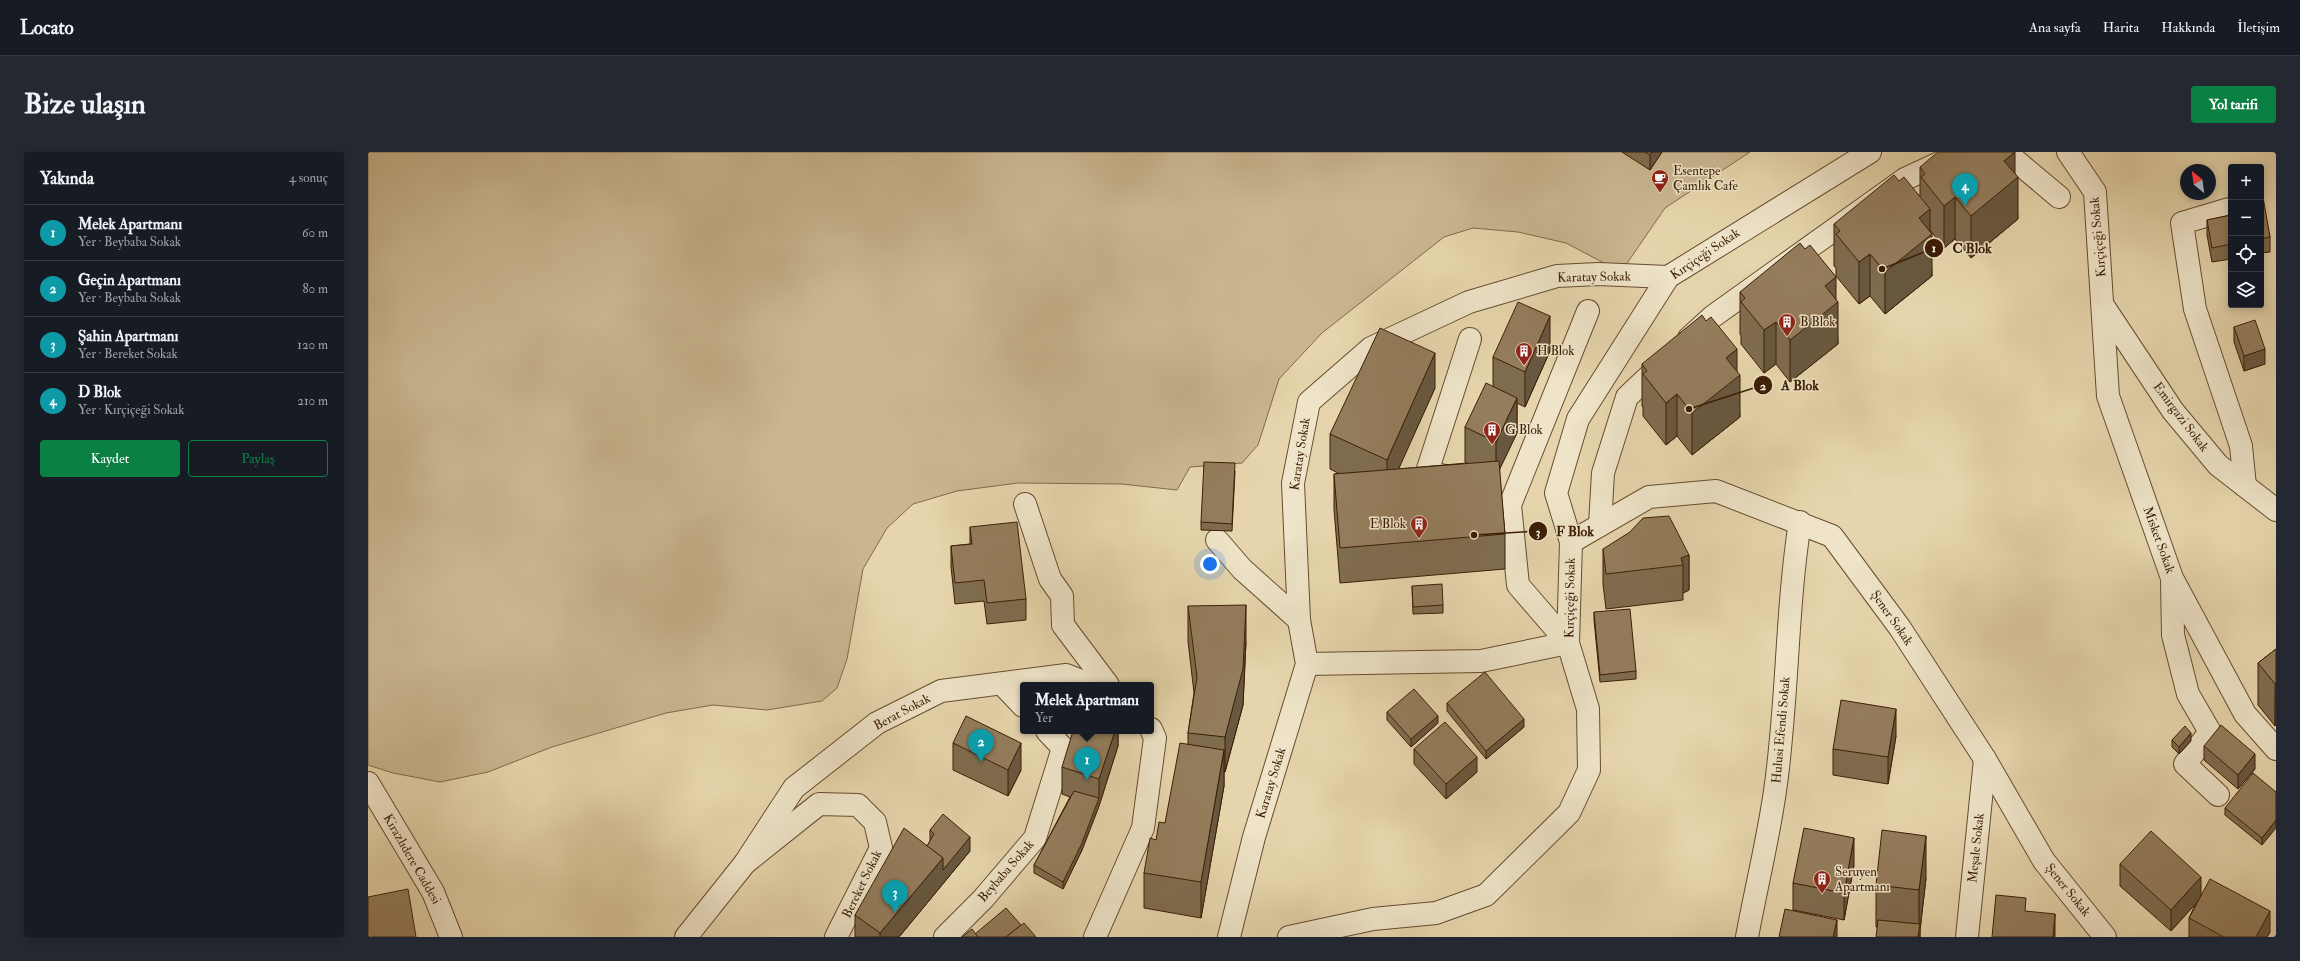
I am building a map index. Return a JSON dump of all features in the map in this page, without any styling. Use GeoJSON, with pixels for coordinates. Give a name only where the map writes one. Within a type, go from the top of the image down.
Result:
{"type":"FeatureCollection","features":[{"type":"Feature","properties":{"kind":"street","name":"Kırçiçeği Sokak"},"geometry":{"type":"LineString","coordinates":[[1289,937],[1373,919],[1436,913],[1486,895],[1569,812],[1589,770],[1588,709],[1568,643],[1571,542],[1556,493],[1578,419],[1668,277],[1870,152]]}},
{"type":"Feature","properties":{"kind":"street"},"geometry":{"type":"LineString","coordinates":[[1600,525],[1602,473],[1627,397],[1712,317],[1905,179],[1963,152]]}},
{"type":"Feature","properties":{"kind":"street"},"geometry":{"type":"LineString","coordinates":[[1983,152],[2009,155],[2059,197]]}},
{"type":"Feature","properties":{"kind":"street","name":"Kırçiçeği Sokak"},"geometry":{"type":"LineString","coordinates":[[2068,152],[2095,192],[2104,307]]}},
{"type":"Feature","properties":{"kind":"street"},"geometry":{"type":"LineString","coordinates":[[2228,209],[2182,223],[2195,308],[2241,446],[2245,486]]}},
{"type":"Feature","properties":{"kind":"street","name":"Karatay Sokak"},"geometry":{"type":"LineString","coordinates":[[1229,937],[1254,837],[1307,664],[1299,620],[1293,483],[1309,402],[1371,348],[1469,302],[1557,276],[1598,274],[1668,277]]}},
{"type":"Feature","properties":{"kind":"street","name":"Emirgazi Sokak"},"geometry":{"type":"LineString","coordinates":[[2104,307],[2173,411],[2218,465],[2276,510]]}},
{"type":"Feature","properties":{"kind":"street","name":"Misket Sokak"},"geometry":{"type":"LineString","coordinates":[[2104,307],[2108,396],[2172,578],[2245,714],[2276,749]]}},
{"type":"Feature","properties":{"kind":"street"},"geometry":{"type":"LineString","coordinates":[[1307,664],[1481,661],[1568,643],[1518,586],[1510,506],[1588,311]]}},
{"type":"Feature","properties":{"kind":"street"},"geometry":{"type":"LineString","coordinates":[[1470,339],[1427,472],[1471,483]]}},
{"type":"Feature","properties":{"kind":"street"},"geometry":{"type":"LineString","coordinates":[[1493,488],[1515,494]]}},
{"type":"Feature","properties":{"kind":"street","name":"Şener Sokak"},"geometry":{"type":"LineString","coordinates":[[1571,542],[1600,525],[1636,516],[1649,497],[1716,491],[1800,522],[1832,536],[1900,628],[1985,759],[2044,861],[2105,937]]}},
{"type":"Feature","properties":{"kind":"street"},"geometry":{"type":"LineString","coordinates":[[1025,504],[1050,579],[1062,596],[1063,625],[1106,682]]}},
{"type":"Feature","properties":{"kind":"street","name":"Hulusi Efendi Sokak"},"geometry":{"type":"LineString","coordinates":[[1747,937],[1775,791],[1792,610],[1794,559],[1800,522]]}},
{"type":"Feature","properties":{"kind":"street"},"geometry":{"type":"LineString","coordinates":[[1217,540],[1242,569],[1299,620]]}},
{"type":"Feature","properties":{"kind":"street"},"geometry":{"type":"LineString","coordinates":[[2172,578],[2175,642],[2188,694],[2210,732],[2185,764],[2218,795]]}},
{"type":"Feature","properties":{"kind":"street","name":"Berat Sokak"},"geometry":{"type":"LineString","coordinates":[[1022,682],[1066,675],[1084,682]]}},
{"type":"Feature","properties":{"kind":"street","name":"Berat Sokak"},"geometry":{"type":"LineString","coordinates":[[745,863],[794,788],[877,723],[941,691],[1020,682]]}},
{"type":"Feature","properties":{"kind":"street"},"geometry":{"type":"LineString","coordinates":[[1003,685],[1020,703]]}},
{"type":"Feature","properties":{"kind":"street","name":"Beybaba Sokak"},"geometry":{"type":"LineString","coordinates":[[945,937],[983,899],[1035,838],[1063,748],[1050,734]]}},
{"type":"Feature","properties":{"kind":"street"},"geometry":{"type":"LineString","coordinates":[[1095,937],[1143,828],[1155,738],[1153,734]]}},
{"type":"Feature","properties":{"kind":"street","name":"Meşale Sokak"},"geometry":{"type":"LineString","coordinates":[[1967,937],[1985,759]]}},
{"type":"Feature","properties":{"kind":"street","name":"Kirazlıdere Caddesi"},"geometry":{"type":"LineString","coordinates":[[368,783],[433,892],[451,937]]}},
{"type":"Feature","properties":{"kind":"street","name":"Bereket Sokak"},"geometry":{"type":"LineString","coordinates":[[745,863],[819,804],[858,805],[875,822],[881,848],[836,937]]}},
{"type":"Feature","properties":{"kind":"street"},"geometry":{"type":"LineString","coordinates":[[686,937],[745,863]]}},
{"type":"Feature","properties":{"kind":"shaded area"},"geometry":{"type":"Polygon","coordinates":[[[368,152],[1750,152],[1665,208],[1621,272],[1566,243],[1518,232],[1473,228],[1444,237],[1322,333],[1279,379],[1258,445],[1242,463],[1190,467],[1177,490],[1122,484],[1018,483],[957,491],[913,504],[887,528],[863,569],[847,659],[837,688],[822,701],[767,710],[713,705],[666,713],[552,747],[488,772],[440,782],[393,773],[368,765],[368,152]]]}},
{"type":"Feature","properties":{"kind":"building"},"geometry":{"type":"Polygon","coordinates":[[[1645,152],[1652,152],[1650,155],[1645,152]]]}},
{"type":"Feature","properties":{"kind":"building"},"geometry":{"type":"Polygon","coordinates":[[[1938,152],[2015,152],[2004,161],[2018,177],[1971,216],[1955,197],[1944,206],[1921,177],[1925,174],[1920,167],[1938,152]]]}},
{"type":"Feature","properties":{"kind":"building"},"geometry":{"type":"Polygon","coordinates":[[[1894,175],[1899,181],[1904,177],[1930,209],[1919,218],[1932,234],[1885,272],[1870,254],[1859,262],[1836,234],[1840,231],[1834,224],[1894,175]]]}},
{"type":"Feature","properties":{"kind":"building"},"geometry":{"type":"Polygon","coordinates":[[[2264,203],[2270,237],[2264,238],[2264,203]]]}},
{"type":"Feature","properties":{"kind":"building"},"geometry":{"type":"Polygon","coordinates":[[[2228,216],[2228,245],[2212,248],[2207,220],[2228,216]]]}},
{"type":"Feature","properties":{"kind":"building"},"geometry":{"type":"Polygon","coordinates":[[[1800,243],[1805,249],[1810,245],[1836,277],[1825,286],[1838,302],[1790,340],[1776,322],[1764,330],[1741,302],[1745,298],[1740,292],[1800,243]]]}},
{"type":"Feature","properties":{"kind":"building"},"geometry":{"type":"Polygon","coordinates":[[[1518,302],[1550,316],[1525,372],[1493,357],[1518,302]]]}},
{"type":"Feature","properties":{"kind":"building"},"geometry":{"type":"Polygon","coordinates":[[[1702,315],[1706,321],[1711,317],[1737,349],[1726,358],[1740,375],[1692,413],[1677,394],[1666,403],[1643,374],[1647,371],[1642,364],[1702,315]]]}},
{"type":"Feature","properties":{"kind":"building"},"geometry":{"type":"Polygon","coordinates":[[[2255,320],[2265,349],[2244,356],[2234,327],[2255,320]]]}},
{"type":"Feature","properties":{"kind":"building"},"geometry":{"type":"Polygon","coordinates":[[[1380,328],[1435,353],[1387,460],[1330,434],[1380,328]]]}},
{"type":"Feature","properties":{"kind":"building"},"geometry":{"type":"Polygon","coordinates":[[[1486,383],[1517,398],[1496,442],[1465,427],[1486,383]]]}},
{"type":"Feature","properties":{"kind":"building"},"geometry":{"type":"Polygon","coordinates":[[[1499,461],[1505,534],[1340,548],[1334,474],[1499,461]]]}},
{"type":"Feature","properties":{"kind":"building"},"geometry":{"type":"Polygon","coordinates":[[[1204,462],[1235,463],[1232,524],[1201,522],[1204,462]]]}},
{"type":"Feature","properties":{"kind":"building"},"geometry":{"type":"Polygon","coordinates":[[[1669,516],[1689,555],[1681,558],[1683,565],[1606,574],[1603,549],[1630,532],[1643,518],[1669,516]]]}},
{"type":"Feature","properties":{"kind":"building"},"geometry":{"type":"Polygon","coordinates":[[[1017,522],[1026,599],[987,603],[984,580],[955,583],[951,546],[972,544],[970,527],[1017,522]]]}},
{"type":"Feature","properties":{"kind":"building"},"geometry":{"type":"Polygon","coordinates":[[[1442,584],[1443,605],[1413,607],[1412,586],[1442,584]]]}},
{"type":"Feature","properties":{"kind":"building"},"geometry":{"type":"Polygon","coordinates":[[[1246,605],[1243,669],[1225,737],[1188,733],[1197,677],[1188,606],[1246,605]]]}},
{"type":"Feature","properties":{"kind":"building"},"geometry":{"type":"Polygon","coordinates":[[[1630,609],[1636,671],[1600,675],[1594,612],[1630,609]]]}},
{"type":"Feature","properties":{"kind":"building"},"geometry":{"type":"Polygon","coordinates":[[[2276,649],[2276,683],[2275,684],[2258,663],[2276,649]]]}},
{"type":"Feature","properties":{"kind":"building"},"geometry":{"type":"Polygon","coordinates":[[[1485,672],[1524,719],[1486,751],[1447,703],[1485,672]]]}},
{"type":"Feature","properties":{"kind":"building"},"geometry":{"type":"Polygon","coordinates":[[[1414,689],[1438,716],[1411,739],[1387,712],[1414,689]]]}},
{"type":"Feature","properties":{"kind":"building"},"geometry":{"type":"Polygon","coordinates":[[[1841,700],[1896,709],[1888,757],[1833,749],[1841,700]]]}},
{"type":"Feature","properties":{"kind":"building"},"geometry":{"type":"Polygon","coordinates":[[[966,716],[1021,743],[1008,770],[953,743],[966,716]]]}},
{"type":"Feature","properties":{"kind":"building"},"geometry":{"type":"Polygon","coordinates":[[[1445,722],[1477,757],[1446,784],[1414,749],[1445,722]]]}},
{"type":"Feature","properties":{"kind":"building"},"geometry":{"type":"Polygon","coordinates":[[[2221,725],[2255,754],[2238,775],[2204,746],[2221,725]]]}},
{"type":"Feature","properties":{"kind":"building"},"geometry":{"type":"Polygon","coordinates":[[[2185,726],[2191,733],[2179,747],[2172,740],[2185,726]]]}},
{"type":"Feature","properties":{"kind":"building"},"geometry":{"type":"Polygon","coordinates":[[[1072,734],[1114,734],[1099,779],[1062,767],[1072,734]]]}},
{"type":"Feature","properties":{"kind":"building"},"geometry":{"type":"Polygon","coordinates":[[[1180,743],[1224,750],[1201,882],[1144,873],[1150,838],[1156,840],[1159,822],[1165,823],[1180,743]]]}},
{"type":"Feature","properties":{"kind":"building"},"geometry":{"type":"Polygon","coordinates":[[[2253,773],[2276,792],[2276,820],[2262,838],[2225,808],[2253,773]]]}},
{"type":"Feature","properties":{"kind":"building"},"geometry":{"type":"Polygon","coordinates":[[[1074,791],[1099,798],[1082,843],[1063,882],[1034,865],[1074,791]]]}},
{"type":"Feature","properties":{"kind":"building"},"geometry":{"type":"Polygon","coordinates":[[[943,814],[970,837],[943,870],[943,858],[927,846],[934,834],[930,830],[943,814]]]}},
{"type":"Feature","properties":{"kind":"building"},"geometry":{"type":"Polygon","coordinates":[[[904,828],[943,858],[880,933],[855,915],[904,828]]]}},
{"type":"Feature","properties":{"kind":"building"},"geometry":{"type":"Polygon","coordinates":[[[1804,828],[1854,838],[1844,893],[1793,883],[1804,828]]]}},
{"type":"Feature","properties":{"kind":"building"},"geometry":{"type":"Polygon","coordinates":[[[1882,830],[1926,836],[1919,890],[1876,885],[1882,830]]]}},
{"type":"Feature","properties":{"kind":"building"},"geometry":{"type":"Polygon","coordinates":[[[2151,831],[2201,877],[2171,910],[2120,864],[2151,831]]]}},
{"type":"Feature","properties":{"kind":"building"},"geometry":{"type":"Polygon","coordinates":[[[2210,879],[2270,911],[2256,937],[2224,937],[2189,918],[2210,879]]]}},
{"type":"Feature","properties":{"kind":"building"},"geometry":{"type":"Polygon","coordinates":[[[408,889],[416,937],[368,937],[368,897],[408,889]]]}},
{"type":"Feature","properties":{"kind":"building"},"geometry":{"type":"Polygon","coordinates":[[[1996,895],[2026,898],[2025,911],[2055,914],[2053,937],[1992,937],[1996,895]]]}},
{"type":"Feature","properties":{"kind":"building"},"geometry":{"type":"Polygon","coordinates":[[[1006,908],[1021,925],[1006,937],[978,937],[975,934],[1006,908]]]}},
{"type":"Feature","properties":{"kind":"building"},"geometry":{"type":"Polygon","coordinates":[[[1785,909],[1837,920],[1833,937],[1779,937],[1785,909]]]}},
{"type":"Feature","properties":{"kind":"building"},"geometry":{"type":"Polygon","coordinates":[[[1878,920],[1920,924],[1918,937],[1876,937],[1878,920]]]}},
{"type":"Feature","properties":{"kind":"building"},"geometry":{"type":"Polygon","coordinates":[[[1024,923],[1036,937],[1006,937],[1024,923]]]}},
{"type":"Feature","properties":{"kind":"building"},"geometry":{"type":"Polygon","coordinates":[[[972,929],[978,937],[962,937],[972,929]]]}},
{"type":"Feature","properties":{"kind":"place","name":"Esentepe Çamlık Cafe"},"geometry":{"type":"Point","coordinates":[1660,193]}},
{"type":"Feature","properties":{"kind":"place","name":"D Blok"},"geometry":{"type":"Point","coordinates":[1965,206]}},
{"type":"Feature","properties":{"kind":"place","name":"C Blok"},"geometry":{"type":"Point","coordinates":[1882,269]}},
{"type":"Feature","properties":{"kind":"place","name":"B Blok"},"geometry":{"type":"Point","coordinates":[1787,337]}},
{"type":"Feature","properties":{"kind":"place","name":"H Blok"},"geometry":{"type":"Point","coordinates":[1524,366]}},
{"type":"Feature","properties":{"kind":"place","name":"A Blok"},"geometry":{"type":"Point","coordinates":[1689,409]}},
{"type":"Feature","properties":{"kind":"place","name":"G Blok"},"geometry":{"type":"Point","coordinates":[1492,445]}},
{"type":"Feature","properties":{"kind":"place","name":"F Blok"},"geometry":{"type":"Point","coordinates":[1474,535]}},
{"type":"Feature","properties":{"kind":"place","name":"E Blok"},"geometry":{"type":"Point","coordinates":[1419,539]}},
{"type":"Feature","properties":{"kind":"place","name":"Geçin Apartmanı"},"geometry":{"type":"Point","coordinates":[981,762]}},
{"type":"Feature","properties":{"kind":"place","name":"Melek Apartmanı"},"geometry":{"type":"Point","coordinates":[1087,780]}},
{"type":"Feature","properties":{"kind":"place","name":"Seruyen Apartmanı"},"geometry":{"type":"Point","coordinates":[1822,894]}},
{"type":"Feature","properties":{"kind":"place","name":"Şahin Apartmanı"},"geometry":{"type":"Point","coordinates":[895,913]}}]}
